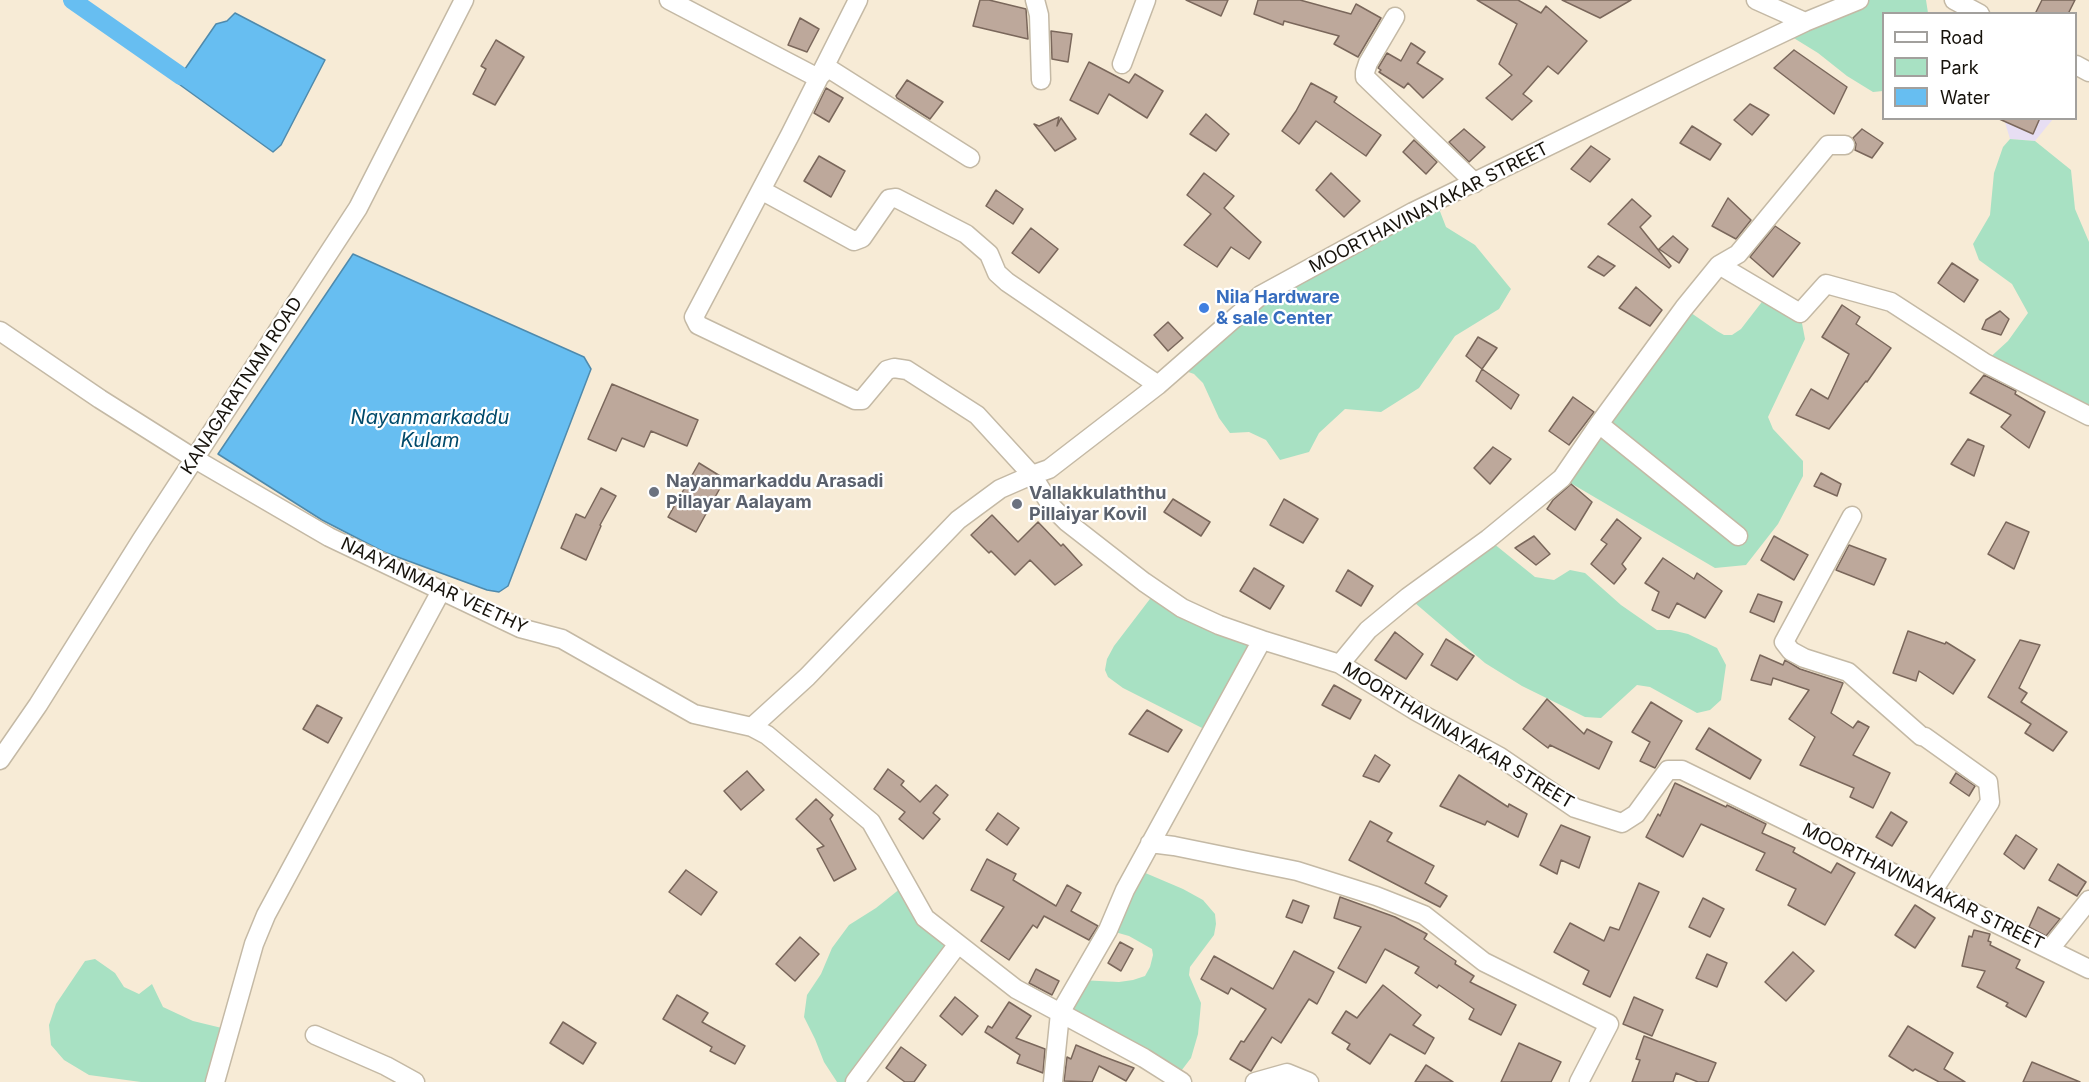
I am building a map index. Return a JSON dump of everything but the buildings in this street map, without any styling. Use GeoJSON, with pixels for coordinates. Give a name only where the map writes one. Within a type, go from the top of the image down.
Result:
{"type":"FeatureCollection","features":[{"type":"Feature","properties":{"kind":"street","name":"KANAGARATNAM ROAD"},"geometry":{"type":"LineString","coordinates":[[0,760],[39,705],[142,539],[358,208],[464,0]]}},
{"type":"Feature","properties":{"kind":"street"},"geometry":{"type":"LineString","coordinates":[[669,0],[818,78]]}},
{"type":"Feature","properties":{"kind":"street"},"geometry":{"type":"LineString","coordinates":[[752,727],[807,678],[958,520],[1000,489],[1032,475],[977,415],[907,370],[894,368],[887,370],[862,400],[855,400],[698,325],[694,317],[858,0]]}},
{"type":"Feature","properties":{"kind":"street"},"geometry":{"type":"LineString","coordinates":[[1035,0],[1039,15],[1041,80]]}},
{"type":"Feature","properties":{"kind":"street"},"geometry":{"type":"LineString","coordinates":[[1122,64],[1146,0]]}},
{"type":"Feature","properties":{"kind":"street"},"geometry":{"type":"LineString","coordinates":[[1756,0],[1805,22]]}},
{"type":"Feature","properties":{"kind":"street","name":"MOORTHAVINAYAKAR STREET"},"geometry":{"type":"LineString","coordinates":[[1859,0],[1805,22],[1705,69],[1413,212],[1261,295],[1158,385],[1049,469],[1032,475],[1052,507],[1067,522],[1144,582],[1182,608],[1219,625],[1262,640],[1340,663],[1416,711],[1500,757],[1575,808],[1623,823],[1636,814],[1668,770],[1682,770],[2089,969]]}},
{"type":"Feature","properties":{"kind":"street"},"geometry":{"type":"LineString","coordinates":[[1954,0],[1976,12]]}},
{"type":"Feature","properties":{"kind":"street"},"geometry":{"type":"LineString","coordinates":[[1395,17],[1368,63],[1365,77],[1475,183]]}},
{"type":"Feature","properties":{"kind":"street"},"geometry":{"type":"LineString","coordinates":[[818,78],[828,68],[970,158]]}},
{"type":"Feature","properties":{"kind":"street"},"geometry":{"type":"LineString","coordinates":[[1340,663],[1368,630],[1562,478],[1684,308],[1719,265],[1738,254],[1828,145],[1845,145]]}},
{"type":"Feature","properties":{"kind":"street"},"geometry":{"type":"LineString","coordinates":[[761,190],[854,241],[862,238],[889,199],[896,198],[966,234],[989,254],[997,273],[1007,282],[1158,385]]}},
{"type":"Feature","properties":{"kind":"street"},"geometry":{"type":"LineString","coordinates":[[1719,265],[1800,313],[1826,284],[1890,302],[1985,363],[2089,416]]}},
{"type":"Feature","properties":{"kind":"street","name":"NAAYANMAAR VEETHY"},"geometry":{"type":"LineString","coordinates":[[0,331],[100,399],[195,459],[329,537],[520,628],[562,639],[694,714],[752,727],[766,735],[871,822],[925,918],[1016,988],[1144,1058],[1182,1082]]}},
{"type":"Feature","properties":{"kind":"street"},"geometry":{"type":"LineString","coordinates":[[1599,424],[1738,536]]}},
{"type":"Feature","properties":{"kind":"street"},"geometry":{"type":"LineString","coordinates":[[1852,516],[1784,642],[1791,651],[1804,658],[1848,672],[1921,736],[1988,782],[1990,802],[1932,892]]}},
{"type":"Feature","properties":{"kind":"street"},"geometry":{"type":"LineString","coordinates":[[215,1082],[254,944],[266,915],[441,591]]}},
{"type":"Feature","properties":{"kind":"street"},"geometry":{"type":"LineString","coordinates":[[1053,1082],[1060,1012],[1108,930],[1125,890],[1262,640]]}},
{"type":"Feature","properties":{"kind":"street"},"geometry":{"type":"LineString","coordinates":[[1150,843],[1297,871],[1376,896],[1424,915],[1484,962],[1609,1024],[1579,1082]]}},
{"type":"Feature","properties":{"kind":"street"},"geometry":{"type":"LineString","coordinates":[[2050,949],[2089,900]]}},
{"type":"Feature","properties":{"kind":"street"},"geometry":{"type":"LineString","coordinates":[[855,1082],[958,944]]}},
{"type":"Feature","properties":{"kind":"street"},"geometry":{"type":"LineString","coordinates":[[315,1035],[386,1066],[415,1082]]}},
{"type":"Feature","properties":{"kind":"street"},"geometry":{"type":"LineString","coordinates":[[1255,1082],[1287,1073],[1309,1082]]}},
{"type":"Feature","properties":{"kind":"shaded area"},"geometry":{"type":"Polygon","coordinates":[[[2004,120],[2052,120],[2035,141],[2010,139],[2004,120]]]}},
{"type":"Feature","properties":{"kind":"green space"},"geometry":{"type":"Polygon","coordinates":[[[1859,0],[1926,0],[1928,12],[1882,12],[1882,91],[1873,92],[1784,32],[1859,0]]]}},
{"type":"Feature","properties":{"kind":"green space"},"geometry":{"type":"Polygon","coordinates":[[[2010,139],[2035,141],[2071,170],[2075,209],[2089,242],[2089,416],[1985,362],[2008,341],[2028,313],[2012,284],[1979,260],[1973,244],[1990,215],[1994,173],[2003,147],[2010,139]]]}},
{"type":"Feature","properties":{"kind":"green space"},"geometry":{"type":"Polygon","coordinates":[[[1436,201],[1446,227],[1475,245],[1511,289],[1499,309],[1455,336],[1419,388],[1381,412],[1345,409],[1319,433],[1309,452],[1280,460],[1266,440],[1249,432],[1230,433],[1219,418],[1203,383],[1194,374],[1177,368],[1261,295],[1436,201]]]}},
{"type":"Feature","properties":{"kind":"green space"},"geometry":{"type":"Polygon","coordinates":[[[1768,294],[1800,313],[1805,339],[1768,417],[1773,429],[1803,461],[1803,476],[1778,524],[1746,565],[1715,568],[1562,478],[1684,308],[1724,335],[1732,335],[1741,329],[1768,294]]]}},
{"type":"Feature","properties":{"kind":"green space"},"geometry":{"type":"Polygon","coordinates":[[[1488,539],[1535,577],[1554,580],[1570,570],[1585,573],[1621,605],[1657,630],[1688,634],[1717,648],[1726,665],[1721,700],[1710,710],[1697,713],[1650,687],[1637,685],[1601,718],[1585,717],[1522,686],[1485,663],[1408,597],[1488,539]]]}},
{"type":"Feature","properties":{"kind":"green space"},"geometry":{"type":"Polygon","coordinates":[[[1156,591],[1262,640],[1210,732],[1123,688],[1108,677],[1105,670],[1107,659],[1114,646],[1156,591]]]}},
{"type":"Feature","properties":{"kind":"green space"},"geometry":{"type":"Polygon","coordinates":[[[1136,869],[1203,900],[1215,914],[1214,935],[1190,967],[1189,975],[1201,1003],[1198,1034],[1191,1058],[1175,1079],[1060,1013],[1080,980],[1119,982],[1133,980],[1145,976],[1150,967],[1152,949],[1129,936],[1108,930],[1136,869]]]}},
{"type":"Feature","properties":{"kind":"green space"},"geometry":{"type":"Polygon","coordinates":[[[906,884],[958,944],[855,1082],[837,1082],[824,1062],[804,1017],[807,995],[821,974],[832,948],[849,925],[876,908],[906,884]]]}},
{"type":"Feature","properties":{"kind":"green space"},"geometry":{"type":"Polygon","coordinates":[[[95,959],[115,973],[124,987],[139,994],[152,984],[163,1007],[193,1021],[230,1030],[215,1082],[141,1082],[89,1075],[64,1060],[51,1045],[49,1025],[56,1004],[85,961],[95,959]]]}},
{"type":"Feature","properties":{"kind":"water"},"geometry":{"type":"Polygon","coordinates":[[[235,13],[325,60],[281,145],[273,152],[176,82],[216,24],[227,21],[235,13]]]}},
{"type":"Feature","properties":{"kind":"water","name":"Nayanmarkaddu Kulam"},"geometry":{"type":"Polygon","coordinates":[[[353,254],[584,357],[591,369],[508,586],[499,592],[487,590],[384,552],[322,520],[218,454],[353,254]]]}},
{"type":"Feature","properties":{"kind":"waterway"},"geometry":{"type":"LineString","coordinates":[[72,0],[181,76]]}},
{"type":"Feature","properties":{"kind":"place","name":"Nila Hardware & sale Center"},"geometry":{"type":"Point","coordinates":[1204,308]}},
{"type":"Feature","properties":{"kind":"place","name":"Nayanmarkaddu Arasadi Pillayar Aalayam"},"geometry":{"type":"Point","coordinates":[654,492]}},
{"type":"Feature","properties":{"kind":"place","name":"Vallakkulaththu Pillaiyar Kovil"},"geometry":{"type":"Point","coordinates":[1017,504]}}]}
